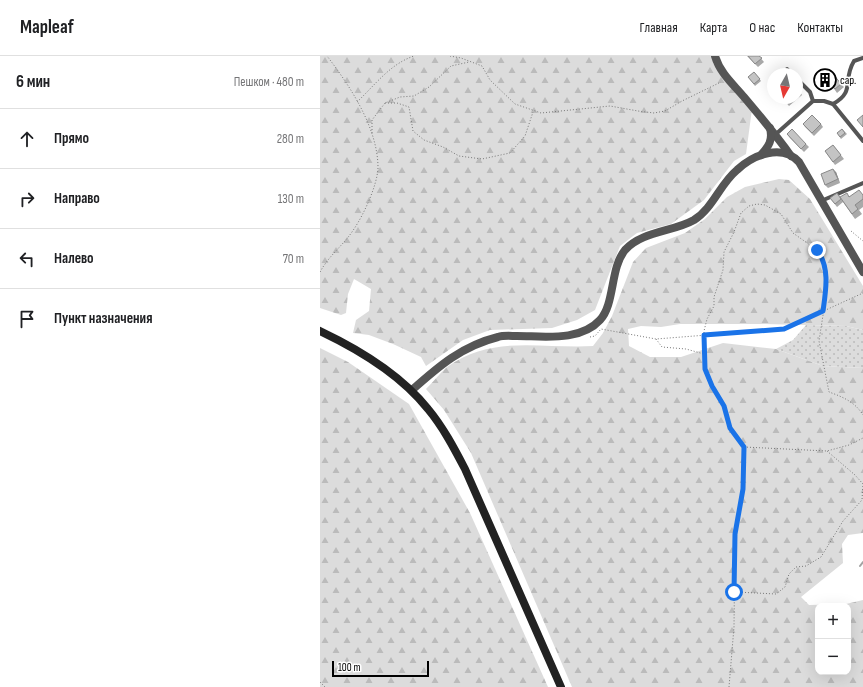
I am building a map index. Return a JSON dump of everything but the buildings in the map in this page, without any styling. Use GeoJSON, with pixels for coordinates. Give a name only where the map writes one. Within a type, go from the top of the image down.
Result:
{"type":"FeatureCollection","features":[{"type":"Feature","properties":{"kind":"main road"},"geometry":{"type":"LineString","coordinates":[[320,331],[350,345],[412,390],[438,423],[465,469],[560,687]]}},
{"type":"Feature","properties":{"kind":"street"},"geometry":{"type":"LineString","coordinates":[[715,56],[718,66],[727,78],[773,131],[791,156],[799,162],[863,272]]}},
{"type":"Feature","properties":{"kind":"street"},"geometry":{"type":"LineString","coordinates":[[761,155],[770,144],[773,131]]}},
{"type":"Feature","properties":{"kind":"street"},"geometry":{"type":"LineString","coordinates":[[412,390],[447,359],[468,347],[500,336],[576,334],[591,329],[602,319],[614,276],[625,251],[637,240],[677,228],[700,216],[737,170],[761,155],[773,152],[791,156]]}},
{"type":"Feature","properties":{"kind":"lane"},"geometry":{"type":"LineString","coordinates":[[833,104],[843,98],[847,92],[850,68],[854,61],[863,58]]}},
{"type":"Feature","properties":{"kind":"lane"},"geometry":{"type":"LineString","coordinates":[[803,85],[810,92],[813,101]]}},
{"type":"Feature","properties":{"kind":"lane"},"geometry":{"type":"LineString","coordinates":[[773,131],[813,101],[824,101],[833,104],[863,142]]}},
{"type":"Feature","properties":{"kind":"lane"},"geometry":{"type":"LineString","coordinates":[[821,201],[863,183]]}},
{"type":"Feature","properties":{"kind":"path"},"geometry":{"type":"LineString","coordinates":[[327,56],[343,77],[372,133]]}},
{"type":"Feature","properties":{"kind":"path"},"geometry":{"type":"LineString","coordinates":[[357,102],[390,69],[404,59],[414,56]]}},
{"type":"Feature","properties":{"kind":"path"},"geometry":{"type":"LineString","coordinates":[[450,56],[461,58],[482,66],[490,80],[515,104],[533,112],[541,113],[610,106],[638,112],[654,113],[666,111],[727,78]]}},
{"type":"Feature","properties":{"kind":"path"},"geometry":{"type":"LineString","coordinates":[[320,272],[328,257],[344,243],[355,228],[371,196],[378,168],[372,133],[372,120],[385,103],[400,97],[414,96],[429,87],[451,66],[470,61]]}},
{"type":"Feature","properties":{"kind":"path"},"geometry":{"type":"LineString","coordinates":[[385,103],[397,103],[409,107],[413,131],[424,140],[443,147],[459,156],[482,159],[510,153],[524,136],[533,112]]}},
{"type":"Feature","properties":{"kind":"path"},"geometry":{"type":"LineString","coordinates":[[729,687],[734,592],[735,534],[743,489],[744,447],[730,428],[724,406],[712,386],[705,369],[704,335],[707,319],[714,306],[714,297],[723,270],[724,252],[741,213],[749,206],[757,204],[765,205],[781,214],[793,233],[811,245],[821,255],[826,278],[819,341],[829,392],[843,397],[858,407],[863,414]]}},
{"type":"Feature","properties":{"kind":"path"},"geometry":{"type":"LineString","coordinates":[[851,231],[863,241]]}},
{"type":"Feature","properties":{"kind":"path"},"geometry":{"type":"LineString","coordinates":[[589,337],[595,336],[602,329],[656,339],[784,329],[863,293]]}},
{"type":"Feature","properties":{"kind":"path"},"geometry":{"type":"LineString","coordinates":[[656,339],[662,347],[686,349],[704,354]]}},
{"type":"Feature","properties":{"kind":"path"},"geometry":{"type":"LineString","coordinates":[[744,447],[827,451],[849,445],[863,438]]}},
{"type":"Feature","properties":{"kind":"path"},"geometry":{"type":"LineString","coordinates":[[734,592],[776,594],[785,587],[789,574],[796,568],[806,566],[821,557],[843,521],[862,500],[863,484],[855,475],[827,451]]}},
{"type":"Feature","properties":{"kind":"path"},"geometry":{"type":"LineString","coordinates":[[320,682],[325,687]]}},
{"type":"Feature","properties":{"kind":"green space"},"geometry":{"type":"Polygon","coordinates":[[[320,56],[713,56],[713,63],[752,109],[746,154],[734,161],[704,200],[671,224],[637,233],[620,246],[595,310],[577,320],[552,328],[490,330],[463,340],[426,366],[421,357],[393,344],[369,335],[353,333],[356,320],[369,311],[371,289],[354,279],[348,294],[346,313],[341,315],[320,308],[320,56]]]}},
{"type":"Feature","properties":{"kind":"green space"},"geometry":{"type":"Polygon","coordinates":[[[779,179],[789,180],[810,199],[863,286],[863,330],[846,326],[765,324],[680,324],[661,327],[641,326],[628,329],[629,346],[650,357],[681,357],[723,343],[776,349],[823,366],[863,368],[863,533],[848,535],[842,544],[843,563],[801,597],[809,605],[815,605],[815,675],[851,675],[850,603],[863,600],[863,687],[572,687],[471,453],[444,410],[426,389],[447,367],[464,357],[482,350],[518,345],[593,346],[603,333],[612,316],[633,262],[646,248],[685,233],[705,219],[727,197],[745,187],[779,179]]]}},
{"type":"Feature","properties":{"kind":"green space"},"geometry":{"type":"Polygon","coordinates":[[[806,325],[846,326],[863,330],[863,368],[823,366],[776,349],[793,340],[806,325]]]}},
{"type":"Feature","properties":{"kind":"green space"},"geometry":{"type":"Polygon","coordinates":[[[320,348],[348,362],[409,404],[470,513],[548,687],[320,687],[320,348]]]}},
{"type":"Feature","properties":{"kind":"waterway"},"geometry":{"type":"LineString","coordinates":[[860,566],[863,562]]}},
{"type":"Feature","properties":{"kind":"place","name":"сар."},"geometry":{"type":"Point","coordinates":[825,80]}},
{"type":"Feature","properties":{"kind":"route"},"geometry":{"type":"LineString","coordinates":[[734,592],[735,534],[743,489],[744,447],[730,428],[724,406],[712,386],[705,369],[704,335],[784,329],[823,311],[826,296],[826,278],[821,255],[817,250]]}}]}
